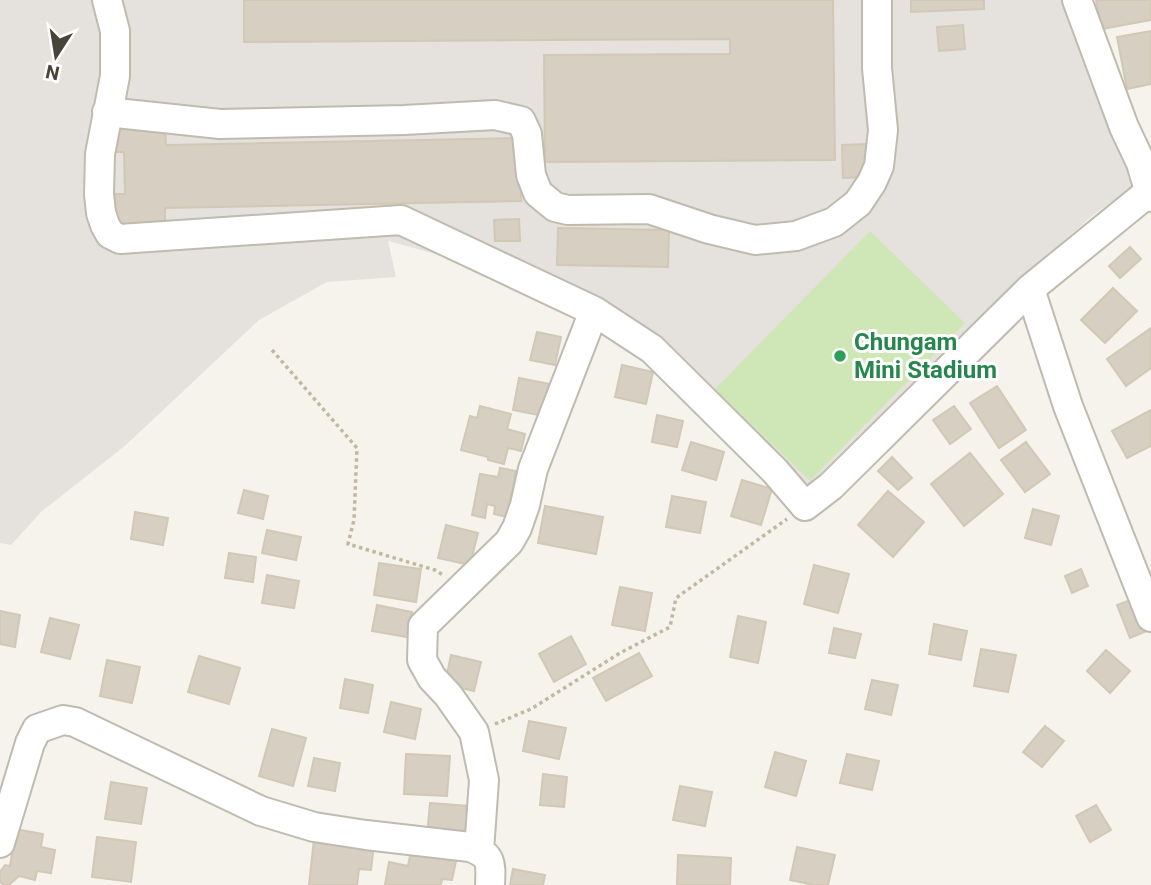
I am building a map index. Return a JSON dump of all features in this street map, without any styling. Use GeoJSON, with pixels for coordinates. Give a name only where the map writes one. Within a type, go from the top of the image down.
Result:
{"type":"FeatureCollection","features":[{"type":"Feature","properties":{"kind":"street"},"geometry":{"type":"LineString","coordinates":[[107,0],[115,31],[115,76],[100,154],[99,194],[101,213],[110,234],[120,239],[401,220],[594,311],[652,349],[775,471],[805,506],[831,486],[1030,289],[1150,195],[1077,0]]}},
{"type":"Feature","properties":{"kind":"street"},"geometry":{"type":"LineString","coordinates":[[107,112],[220,124],[495,115],[521,121],[527,134],[534,184],[538,193],[555,207],[649,209],[709,229],[755,240],[796,236],[834,222],[858,203],[872,182],[878,166],[883,130],[877,68],[877,0]]}},
{"type":"Feature","properties":{"kind":"street"},"geometry":{"type":"LineString","coordinates":[[1030,289],[1068,406],[1151,617]]}},
{"type":"Feature","properties":{"kind":"street"},"geometry":{"type":"LineString","coordinates":[[479,851],[484,780],[474,732],[432,678],[422,660],[423,626],[509,542],[517,528],[533,469],[594,311]]}},
{"type":"Feature","properties":{"kind":"street"},"geometry":{"type":"LineString","coordinates":[[0,843],[33,736],[37,729],[63,720],[75,722],[261,811],[314,827],[470,847],[487,857],[491,864],[490,885]]}},
{"type":"Feature","properties":{"kind":"path"},"geometry":{"type":"LineString","coordinates":[[272,350],[357,448],[354,520],[348,544],[435,570],[462,587]]}},
{"type":"Feature","properties":{"kind":"path"},"geometry":{"type":"LineString","coordinates":[[474,732],[531,709],[620,653],[670,627],[676,598],[805,506]]}},
{"type":"Feature","properties":{"kind":"shaded area"},"geometry":{"type":"Polygon","coordinates":[[[0,0],[1065,0],[1137,183],[1092,216],[1000,297],[881,415],[811,492],[678,353],[627,317],[447,257],[388,241],[396,277],[327,282],[259,320],[126,445],[41,512],[11,545],[0,543],[0,0]]]}},
{"type":"Feature","properties":{"kind":"green space","name":"Chungam Mini Stadium"},"geometry":{"type":"Polygon","coordinates":[[[870,231],[965,323],[810,481],[715,389],[870,231]]]}},
{"type":"Feature","properties":{"kind":"building"},"geometry":{"type":"Polygon","coordinates":[[[244,0],[833,0],[835,160],[545,162],[544,55],[730,54],[730,39],[244,42],[244,0]]]}},
{"type":"Feature","properties":{"kind":"building"},"geometry":{"type":"Polygon","coordinates":[[[911,0],[984,0],[984,9],[911,12],[911,0]]]}},
{"type":"Feature","properties":{"kind":"building"},"geometry":{"type":"Polygon","coordinates":[[[1096,0],[1151,0],[1151,20],[1102,29],[1096,0]]]}},
{"type":"Feature","properties":{"kind":"building"},"geometry":{"type":"Polygon","coordinates":[[[963,25],[965,49],[939,51],[937,27],[963,25]]]}},
{"type":"Feature","properties":{"kind":"building"},"geometry":{"type":"Polygon","coordinates":[[[1151,31],[1151,84],[1127,89],[1117,37],[1151,31]]]}},
{"type":"Feature","properties":{"kind":"building"},"geometry":{"type":"Polygon","coordinates":[[[165,125],[166,145],[520,138],[521,201],[165,208],[165,223],[114,224],[114,194],[125,194],[124,152],[112,152],[112,126],[165,125]]]}},
{"type":"Feature","properties":{"kind":"building"},"geometry":{"type":"Polygon","coordinates":[[[867,144],[868,177],[843,178],[842,145],[867,144]]]}},
{"type":"Feature","properties":{"kind":"building"},"geometry":{"type":"Polygon","coordinates":[[[519,219],[520,241],[495,241],[494,220],[519,219]]]}},
{"type":"Feature","properties":{"kind":"building"},"geometry":{"type":"Polygon","coordinates":[[[558,228],[669,230],[668,267],[557,265],[558,228]]]}},
{"type":"Feature","properties":{"kind":"building"},"geometry":{"type":"Polygon","coordinates":[[[1130,247],[1141,259],[1120,278],[1109,266],[1130,247]]]}},
{"type":"Feature","properties":{"kind":"building"},"geometry":{"type":"Polygon","coordinates":[[[1113,288],[1137,311],[1105,343],[1081,320],[1113,288]]]}},
{"type":"Feature","properties":{"kind":"building"},"geometry":{"type":"Polygon","coordinates":[[[1151,328],[1151,368],[1126,386],[1107,359],[1151,328]]]}},
{"type":"Feature","properties":{"kind":"building"},"geometry":{"type":"Polygon","coordinates":[[[537,332],[561,337],[555,365],[530,360],[537,332]]]}},
{"type":"Feature","properties":{"kind":"building"},"geometry":{"type":"Polygon","coordinates":[[[622,365],[653,372],[646,404],[615,397],[622,365]]]}},
{"type":"Feature","properties":{"kind":"building"},"geometry":{"type":"Polygon","coordinates":[[[519,378],[550,384],[544,416],[513,410],[519,378]]]}},
{"type":"Feature","properties":{"kind":"building"},"geometry":{"type":"Polygon","coordinates":[[[997,386],[1026,430],[999,448],[970,403],[997,386]]]}},
{"type":"Feature","properties":{"kind":"building"},"geometry":{"type":"Polygon","coordinates":[[[480,406],[511,414],[507,429],[525,434],[521,451],[508,448],[504,464],[461,450],[470,416],[477,418],[480,406]]]}},
{"type":"Feature","properties":{"kind":"building"},"geometry":{"type":"Polygon","coordinates":[[[954,406],[971,429],[950,444],[933,420],[954,406]]]}},
{"type":"Feature","properties":{"kind":"building"},"geometry":{"type":"Polygon","coordinates":[[[1151,410],[1151,446],[1127,458],[1112,431],[1151,410]]]}},
{"type":"Feature","properties":{"kind":"building"},"geometry":{"type":"Polygon","coordinates":[[[657,415],[683,421],[677,447],[652,442],[657,415]]]}},
{"type":"Feature","properties":{"kind":"building"},"geometry":{"type":"Polygon","coordinates":[[[691,442],[724,452],[716,480],[682,470],[691,442]]]}},
{"type":"Feature","properties":{"kind":"building"},"geometry":{"type":"Polygon","coordinates":[[[1026,442],[1050,474],[1025,492],[1001,460],[1026,442]]]}},
{"type":"Feature","properties":{"kind":"building"},"geometry":{"type":"Polygon","coordinates":[[[970,453],[1003,494],[964,526],[931,484],[970,453]]]}},
{"type":"Feature","properties":{"kind":"building"},"geometry":{"type":"Polygon","coordinates":[[[892,457],[912,478],[898,490],[878,471],[892,457]]]}},
{"type":"Feature","properties":{"kind":"building"},"geometry":{"type":"Polygon","coordinates":[[[500,468],[516,471],[507,517],[494,514],[495,506],[487,504],[485,518],[472,515],[480,474],[498,477],[500,468]]]}},
{"type":"Feature","properties":{"kind":"building"},"geometry":{"type":"Polygon","coordinates":[[[742,480],[772,489],[761,525],[731,516],[742,480]]]}},
{"type":"Feature","properties":{"kind":"building"},"geometry":{"type":"Polygon","coordinates":[[[244,490],[268,496],[263,519],[238,513],[244,490]]]}},
{"type":"Feature","properties":{"kind":"building"},"geometry":{"type":"Polygon","coordinates":[[[888,491],[924,522],[893,557],[858,525],[888,491]]]}},
{"type":"Feature","properties":{"kind":"building"},"geometry":{"type":"Polygon","coordinates":[[[672,496],[706,502],[700,533],[666,527],[672,496]]]}},
{"type":"Feature","properties":{"kind":"building"},"geometry":{"type":"Polygon","coordinates":[[[545,506],[603,517],[596,554],[538,543],[545,506]]]}},
{"type":"Feature","properties":{"kind":"building"},"geometry":{"type":"Polygon","coordinates":[[[1033,509],[1059,516],[1051,545],[1025,538],[1033,509]]]}},
{"type":"Feature","properties":{"kind":"building"},"geometry":{"type":"Polygon","coordinates":[[[135,512],[168,518],[163,545],[131,539],[135,512]]]}},
{"type":"Feature","properties":{"kind":"building"},"geometry":{"type":"Polygon","coordinates":[[[446,525],[478,533],[470,565],[438,558],[446,525]]]}},
{"type":"Feature","properties":{"kind":"building"},"geometry":{"type":"Polygon","coordinates":[[[267,530],[301,537],[296,560],[262,553],[267,530]]]}},
{"type":"Feature","properties":{"kind":"building"},"geometry":{"type":"Polygon","coordinates":[[[229,553],[256,557],[253,582],[225,578],[229,553]]]}},
{"type":"Feature","properties":{"kind":"building"},"geometry":{"type":"Polygon","coordinates":[[[379,563],[421,569],[416,602],[374,595],[379,563]]]}},
{"type":"Feature","properties":{"kind":"building"},"geometry":{"type":"Polygon","coordinates":[[[814,565],[849,574],[838,613],[804,604],[814,565]]]}},
{"type":"Feature","properties":{"kind":"building"},"geometry":{"type":"Polygon","coordinates":[[[1081,569],[1088,586],[1072,593],[1065,576],[1081,569]]]}},
{"type":"Feature","properties":{"kind":"building"},"geometry":{"type":"Polygon","coordinates":[[[267,575],[299,581],[294,608],[262,603],[267,575]]]}},
{"type":"Feature","properties":{"kind":"building"},"geometry":{"type":"Polygon","coordinates":[[[620,587],[652,593],[645,631],[612,625],[620,587]]]}},
{"type":"Feature","properties":{"kind":"building"},"geometry":{"type":"Polygon","coordinates":[[[1133,599],[1147,631],[1130,638],[1117,605],[1133,599]]]}},
{"type":"Feature","properties":{"kind":"building"},"geometry":{"type":"Polygon","coordinates":[[[377,605],[412,612],[407,637],[372,631],[377,605]]]}},
{"type":"Feature","properties":{"kind":"building"},"geometry":{"type":"Polygon","coordinates":[[[0,611],[20,615],[15,647],[0,644],[0,611]]]}},
{"type":"Feature","properties":{"kind":"building"},"geometry":{"type":"Polygon","coordinates":[[[738,616],[766,622],[758,663],[730,657],[738,616]]]}},
{"type":"Feature","properties":{"kind":"building"},"geometry":{"type":"Polygon","coordinates":[[[50,618],[79,625],[70,659],[41,652],[50,618]]]}},
{"type":"Feature","properties":{"kind":"building"},"geometry":{"type":"Polygon","coordinates":[[[934,624],[967,631],[961,660],[929,654],[934,624]]]}},
{"type":"Feature","properties":{"kind":"building"},"geometry":{"type":"Polygon","coordinates":[[[834,628],[861,634],[855,658],[829,653],[834,628]]]}},
{"type":"Feature","properties":{"kind":"building"},"geometry":{"type":"Polygon","coordinates":[[[571,636],[586,664],[554,682],[539,654],[571,636]]]}},
{"type":"Feature","properties":{"kind":"building"},"geometry":{"type":"Polygon","coordinates":[[[981,649],[1016,655],[1008,692],[974,686],[981,649]]]}},
{"type":"Feature","properties":{"kind":"building"},"geometry":{"type":"Polygon","coordinates":[[[1106,650],[1130,671],[1110,693],[1087,671],[1106,650]]]}},
{"type":"Feature","properties":{"kind":"building"},"geometry":{"type":"Polygon","coordinates":[[[639,653],[652,676],[606,701],[593,678],[639,653]]]}},
{"type":"Feature","properties":{"kind":"building"},"geometry":{"type":"Polygon","coordinates":[[[451,655],[481,662],[474,691],[445,684],[451,655]]]}},
{"type":"Feature","properties":{"kind":"building"},"geometry":{"type":"Polygon","coordinates":[[[199,656],[240,668],[229,704],[188,692],[199,656]]]}},
{"type":"Feature","properties":{"kind":"building"},"geometry":{"type":"Polygon","coordinates":[[[107,660],[140,667],[132,703],[100,696],[107,660]]]}},
{"type":"Feature","properties":{"kind":"building"},"geometry":{"type":"Polygon","coordinates":[[[345,679],[373,685],[368,713],[340,708],[345,679]]]}},
{"type":"Feature","properties":{"kind":"building"},"geometry":{"type":"Polygon","coordinates":[[[872,680],[898,685],[891,715],[865,709],[872,680]]]}},
{"type":"Feature","properties":{"kind":"building"},"geometry":{"type":"Polygon","coordinates":[[[391,702],[421,709],[415,739],[384,732],[391,702]]]}},
{"type":"Feature","properties":{"kind":"building"},"geometry":{"type":"Polygon","coordinates":[[[529,721],[566,728],[559,759],[523,751],[529,721]]]}},
{"type":"Feature","properties":{"kind":"building"},"geometry":{"type":"Polygon","coordinates":[[[1045,726],[1064,741],[1042,767],[1023,752],[1045,726]]]}},
{"type":"Feature","properties":{"kind":"building"},"geometry":{"type":"Polygon","coordinates":[[[272,729],[306,738],[293,786],[259,776],[272,729]]]}},
{"type":"Feature","properties":{"kind":"building"},"geometry":{"type":"Polygon","coordinates":[[[775,752],[806,761],[796,796],[765,787],[775,752]]]}},
{"type":"Feature","properties":{"kind":"building"},"geometry":{"type":"Polygon","coordinates":[[[406,754],[450,756],[447,796],[404,794],[406,754]]]}},
{"type":"Feature","properties":{"kind":"building"},"geometry":{"type":"Polygon","coordinates":[[[847,754],[879,761],[872,790],[840,783],[847,754]]]}},
{"type":"Feature","properties":{"kind":"building"},"geometry":{"type":"Polygon","coordinates":[[[314,758],[340,763],[335,791],[308,786],[314,758]]]}},
{"type":"Feature","properties":{"kind":"building"},"geometry":{"type":"Polygon","coordinates":[[[543,774],[567,777],[564,807],[540,805],[543,774]]]}},
{"type":"Feature","properties":{"kind":"building"},"geometry":{"type":"Polygon","coordinates":[[[111,782],[147,788],[141,824],[105,819],[111,782]]]}},
{"type":"Feature","properties":{"kind":"building"},"geometry":{"type":"Polygon","coordinates":[[[680,786],[712,792],[705,826],[673,820],[680,786]]]}},
{"type":"Feature","properties":{"kind":"building"},"geometry":{"type":"Polygon","coordinates":[[[430,803],[469,806],[466,839],[427,836],[430,803]]]}},
{"type":"Feature","properties":{"kind":"building"},"geometry":{"type":"Polygon","coordinates":[[[1096,805],[1111,830],[1090,842],[1076,816],[1096,805]]]}},
{"type":"Feature","properties":{"kind":"building"},"geometry":{"type":"Polygon","coordinates":[[[10,828],[43,834],[41,847],[55,850],[51,873],[37,871],[35,880],[19,876],[9,885],[0,882],[0,872],[5,865],[10,866],[13,847],[10,828]]]}},
{"type":"Feature","properties":{"kind":"building"},"geometry":{"type":"Polygon","coordinates":[[[97,837],[136,842],[131,882],[92,877],[97,837]]]}},
{"type":"Feature","properties":{"kind":"building"},"geometry":{"type":"Polygon","coordinates":[[[314,839],[374,845],[371,870],[359,869],[357,885],[309,885],[314,839]]]}},
{"type":"Feature","properties":{"kind":"building"},"geometry":{"type":"Polygon","coordinates":[[[797,847],[835,855],[828,885],[790,880],[797,847]]]}},
{"type":"Feature","properties":{"kind":"building"},"geometry":{"type":"Polygon","coordinates":[[[411,851],[456,861],[452,880],[442,879],[441,885],[385,885],[389,862],[408,866],[411,851]]]}},
{"type":"Feature","properties":{"kind":"building"},"geometry":{"type":"Polygon","coordinates":[[[678,855],[731,858],[730,885],[677,885],[678,855]]]}},
{"type":"Feature","properties":{"kind":"building"},"geometry":{"type":"Polygon","coordinates":[[[513,869],[545,875],[543,885],[510,885],[513,869]]]}},
{"type":"Feature","properties":{"kind":"place","name":"Chungam Mini Stadium"},"geometry":{"type":"Point","coordinates":[840,356]}}]}
